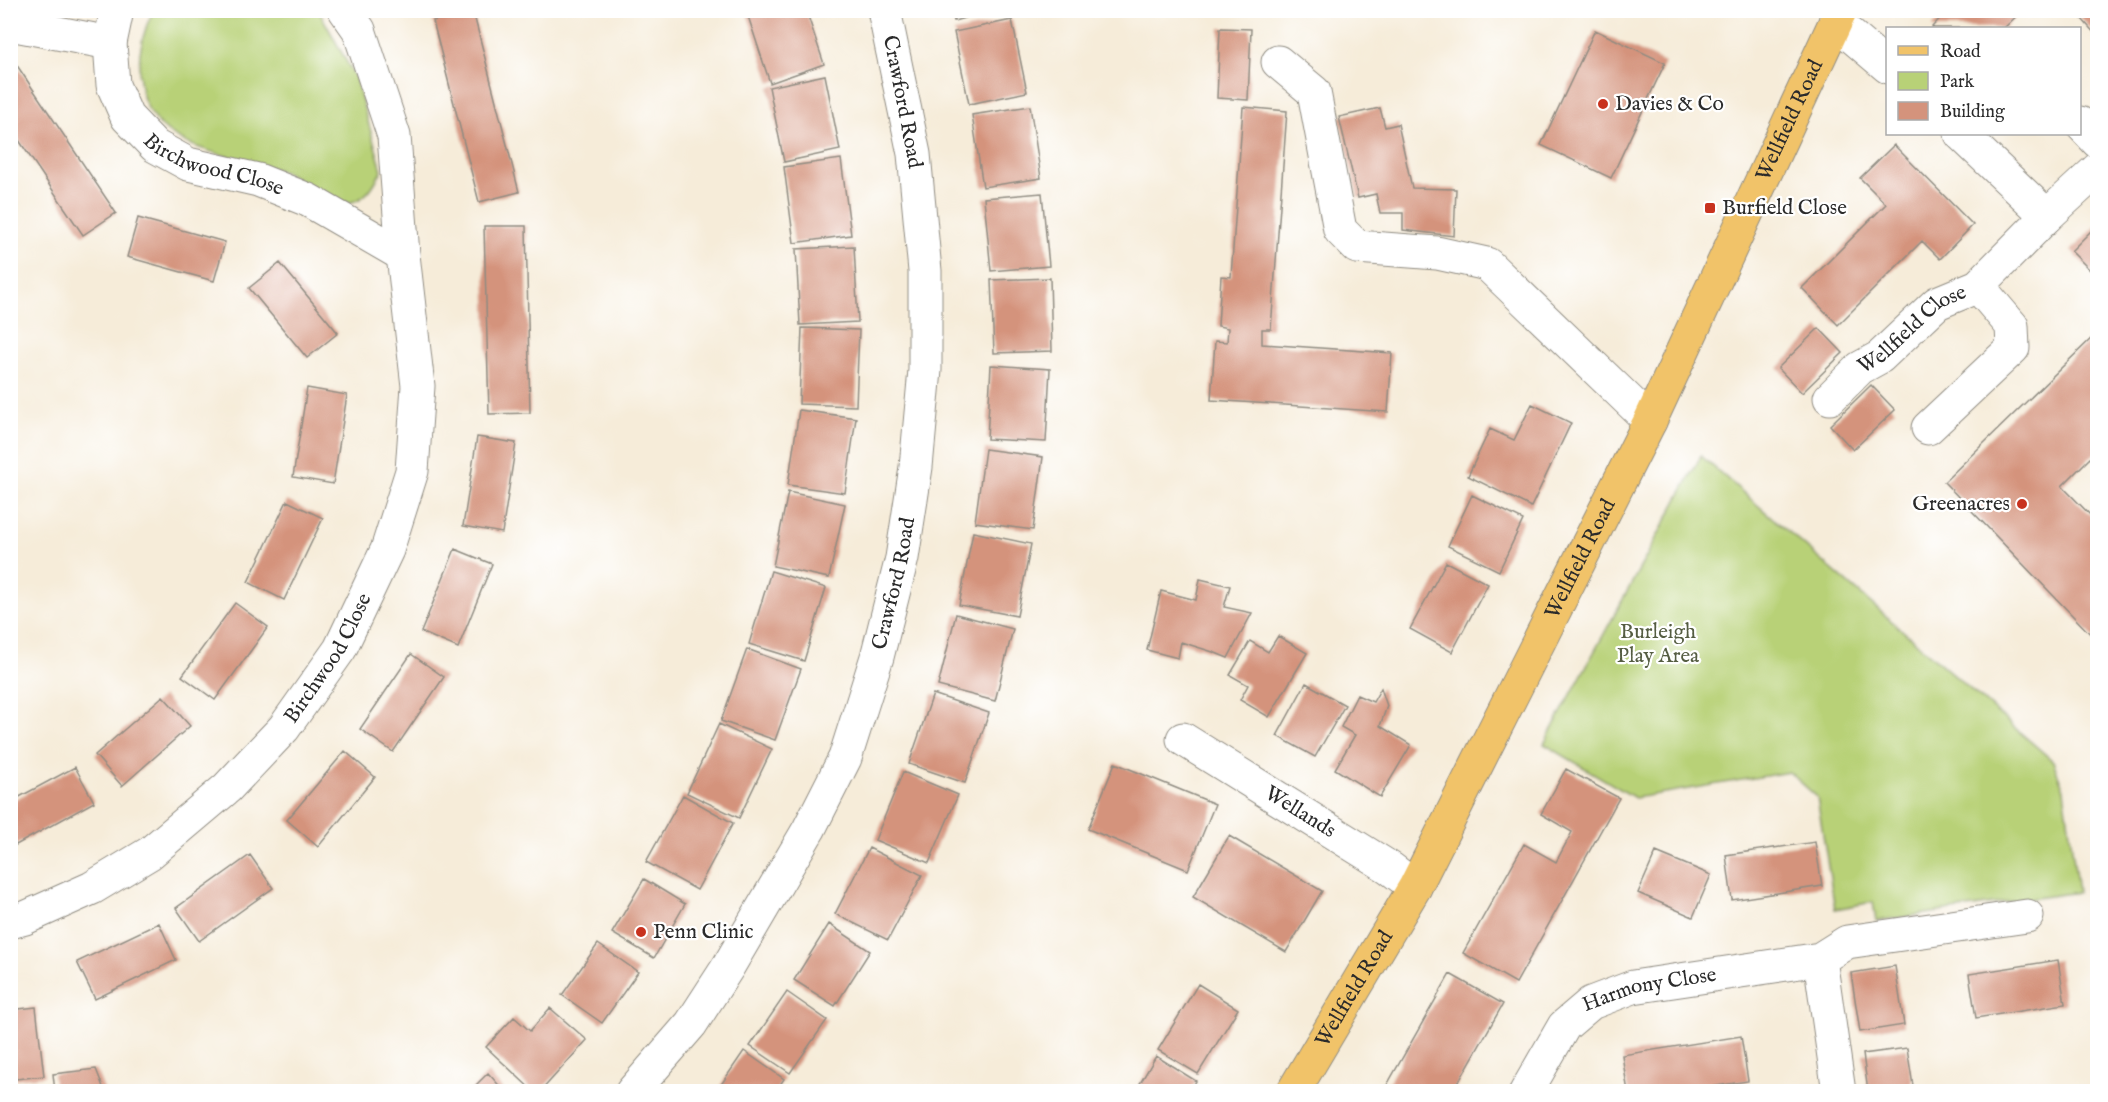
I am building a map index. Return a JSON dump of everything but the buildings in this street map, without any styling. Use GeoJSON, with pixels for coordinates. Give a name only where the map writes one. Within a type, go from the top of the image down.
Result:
{"type":"FeatureCollection","features":[{"type":"Feature","properties":{"kind":"main road","name":"Wellfield Road"},"geometry":{"type":"LineString","coordinates":[[1293,1092],[1415,887],[1650,421],[1838,16]]}},
{"type":"Feature","properties":{"kind":"street","name":"Birchwood Close"},"geometry":{"type":"LineString","coordinates":[[117,10],[110,43],[113,85],[127,117],[155,146],[188,164],[258,180],[308,200],[403,255]]}},
{"type":"Feature","properties":{"kind":"street","name":"Birchwood Close"},"geometry":{"type":"LineString","coordinates":[[10,922],[25,918],[92,888],[150,853],[227,789],[284,728],[340,650],[387,550],[412,471],[418,386],[403,255],[394,136],[359,30],[345,10]]}},
{"type":"Feature","properties":{"kind":"street","name":"Crawford Road"},"geometry":{"type":"LineString","coordinates":[[632,1092],[691,1024],[728,967],[809,829],[845,758],[877,657],[902,558],[916,467],[925,370],[925,271],[914,154],[884,10]]}},
{"type":"Feature","properties":{"kind":"street"},"geometry":{"type":"LineString","coordinates":[[1838,16],[1886,66]]}},
{"type":"Feature","properties":{"kind":"street"},"geometry":{"type":"LineString","coordinates":[[10,24],[110,43]]}},
{"type":"Feature","properties":{"kind":"street"},"geometry":{"type":"LineString","coordinates":[[1278,62],[1314,92],[1340,230],[1357,248],[1437,253],[1486,264],[1650,421]]}},
{"type":"Feature","properties":{"kind":"street"},"geometry":{"type":"LineString","coordinates":[[2081,125],[2097,142]]}},
{"type":"Feature","properties":{"kind":"street"},"geometry":{"type":"LineString","coordinates":[[1962,135],[2047,216]]}},
{"type":"Feature","properties":{"kind":"street","name":"Wellfield Close"},"geometry":{"type":"LineString","coordinates":[[1830,398],[1860,368],[1880,357],[1937,303],[1978,286],[2097,169]]}},
{"type":"Feature","properties":{"kind":"street"},"geometry":{"type":"LineString","coordinates":[[1928,428],[2013,348],[2012,326],[1978,286]]}},
{"type":"Feature","properties":{"kind":"street","name":"Wellands"},"geometry":{"type":"LineString","coordinates":[[1183,739],[1390,868],[1415,887]]}},
{"type":"Feature","properties":{"kind":"street","name":"Harmony Close"},"geometry":{"type":"LineString","coordinates":[[1526,1092],[1564,1026],[1591,1004],[1634,987],[1820,959],[1848,942],[2027,916]]}},
{"type":"Feature","properties":{"kind":"street"},"geometry":{"type":"LineString","coordinates":[[1820,959],[1839,1092]]}},
{"type":"Feature","properties":{"kind":"green space"},"geometry":{"type":"Polygon","coordinates":[[[153,11],[319,11],[355,77],[382,170],[370,189],[358,200],[344,203],[336,201],[287,173],[196,146],[176,137],[159,124],[146,105],[139,72],[141,45],[153,11]]]}},
{"type":"Feature","properties":{"kind":"green space","name":"Burleigh Play Area"},"geometry":{"type":"Polygon","coordinates":[[[1701,456],[2053,761],[2064,790],[2078,892],[1876,921],[1873,902],[1835,909],[1817,797],[1789,772],[1635,798],[1544,744],[1701,456]]]}},
{"type":"Feature","properties":{"kind":"place","name":"Davies & Co"},"geometry":{"type":"Point","coordinates":[1603,104]}},
{"type":"Feature","properties":{"kind":"place","name":"Burfield Close"},"geometry":{"type":"Point","coordinates":[1710,208]}},
{"type":"Feature","properties":{"kind":"place","name":"Greenacres"},"geometry":{"type":"Point","coordinates":[2022,504]}},
{"type":"Feature","properties":{"kind":"place","name":"Penn Clinic"},"geometry":{"type":"Point","coordinates":[641,932]}}]}
